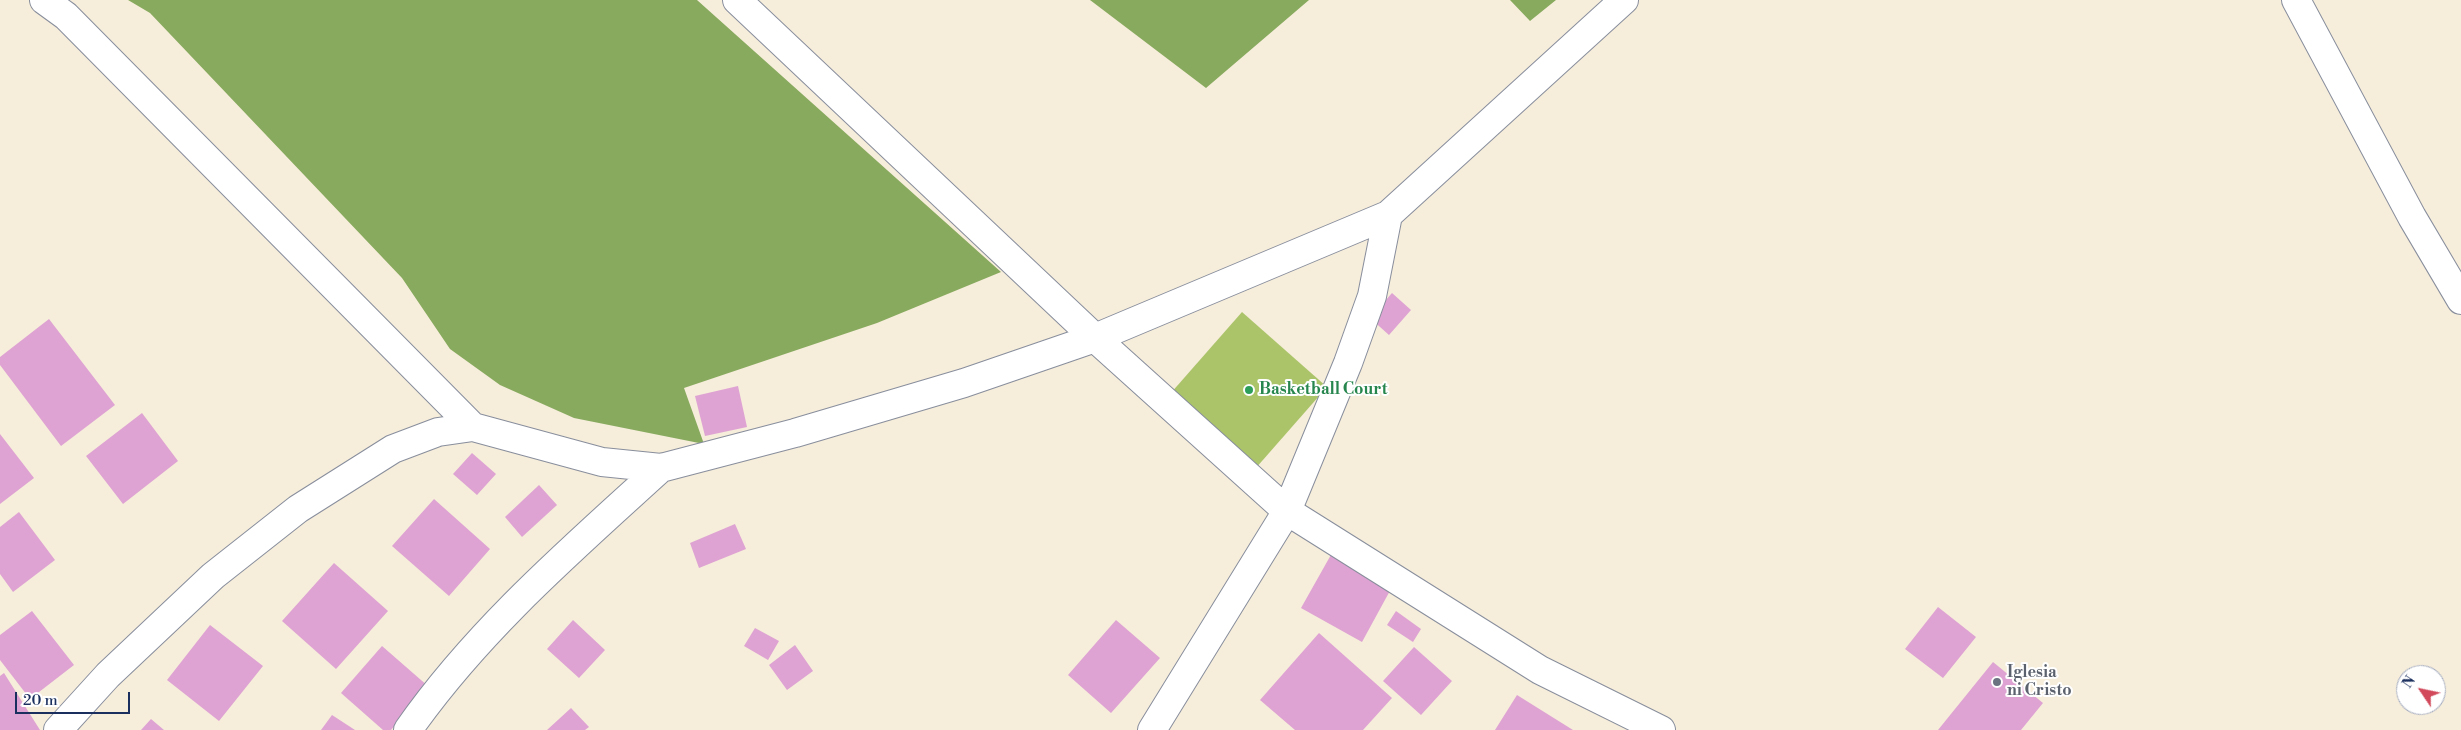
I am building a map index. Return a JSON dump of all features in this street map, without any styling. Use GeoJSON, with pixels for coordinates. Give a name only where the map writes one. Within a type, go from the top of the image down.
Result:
{"type":"FeatureCollection","features":[{"type":"Feature","properties":{"kind":"street"},"geometry":{"type":"LineString","coordinates":[[44,0],[66,16],[473,426]]}},
{"type":"Feature","properties":{"kind":"street"},"geometry":{"type":"LineString","coordinates":[[737,0],[1095,338],[1287,511],[1540,670],[1661,730]]}},
{"type":"Feature","properties":{"kind":"street"},"geometry":{"type":"LineString","coordinates":[[58,730],[108,675],[213,576],[298,509],[393,449],[438,432],[473,426],[602,462],[662,468],[795,433],[964,383],[1095,338],[1388,215],[1624,0]]}},
{"type":"Feature","properties":{"kind":"street"},"geometry":{"type":"LineString","coordinates":[[2296,0],[2412,217],[2461,300]]}},
{"type":"Feature","properties":{"kind":"street"},"geometry":{"type":"LineString","coordinates":[[1152,730],[1287,511],[1348,363],[1372,296],[1388,215]]}},
{"type":"Feature","properties":{"kind":"street"},"geometry":{"type":"LineString","coordinates":[[408,730],[489,630],[556,564],[662,468]]}},
{"type":"Feature","properties":{"kind":"green space"},"geometry":{"type":"Polygon","coordinates":[[[128,0],[697,0],[1001,272],[877,323],[684,388],[704,444],[574,418],[500,385],[450,349],[402,278],[150,13],[128,0]]]}},
{"type":"Feature","properties":{"kind":"green space"},"geometry":{"type":"Polygon","coordinates":[[[1090,0],[1309,0],[1206,88],[1090,0]]]}},
{"type":"Feature","properties":{"kind":"green space"},"geometry":{"type":"Polygon","coordinates":[[[1510,0],[1556,0],[1530,21],[1510,0]]]}},
{"type":"Feature","properties":{"kind":"green space","name":"Basketball Court"},"geometry":{"type":"Polygon","coordinates":[[[1242,312],[1327,387],[1255,469],[1170,394],[1242,312]]]}},
{"type":"Feature","properties":{"kind":"building"},"geometry":{"type":"Polygon","coordinates":[[[1392,293],[1411,310],[1389,335],[1370,318],[1392,293]]]}},
{"type":"Feature","properties":{"kind":"building"},"geometry":{"type":"Polygon","coordinates":[[[49,319],[115,405],[61,446],[0,365],[0,357],[49,319]]]}},
{"type":"Feature","properties":{"kind":"building"},"geometry":{"type":"Polygon","coordinates":[[[738,386],[747,427],[705,436],[695,396],[738,386]]]}},
{"type":"Feature","properties":{"kind":"building"},"geometry":{"type":"Polygon","coordinates":[[[142,413],[178,461],[123,504],[86,456],[142,413]]]}},
{"type":"Feature","properties":{"kind":"building"},"geometry":{"type":"Polygon","coordinates":[[[0,434],[34,478],[0,504],[0,434]]]}},
{"type":"Feature","properties":{"kind":"building"},"geometry":{"type":"Polygon","coordinates":[[[472,453],[496,474],[477,495],[453,474],[472,453]]]}},
{"type":"Feature","properties":{"kind":"building"},"geometry":{"type":"Polygon","coordinates":[[[539,485],[557,505],[522,537],[505,517],[539,485]]]}},
{"type":"Feature","properties":{"kind":"building"},"geometry":{"type":"Polygon","coordinates":[[[434,499],[490,549],[449,596],[392,546],[434,499]]]}},
{"type":"Feature","properties":{"kind":"building"},"geometry":{"type":"Polygon","coordinates":[[[19,512],[55,560],[13,592],[0,574],[0,527],[19,512]]]}},
{"type":"Feature","properties":{"kind":"building"},"geometry":{"type":"Polygon","coordinates":[[[735,524],[746,549],[699,568],[690,543],[735,524]]]}},
{"type":"Feature","properties":{"kind":"building"},"geometry":{"type":"Polygon","coordinates":[[[1332,553],[1392,587],[1362,642],[1301,608],[1332,553]]]}},
{"type":"Feature","properties":{"kind":"building"},"geometry":{"type":"Polygon","coordinates":[[[334,563],[388,611],[336,669],[282,621],[334,563]]]}},
{"type":"Feature","properties":{"kind":"building"},"geometry":{"type":"Polygon","coordinates":[[[1938,607],[1976,637],[1943,678],[1905,649],[1938,607]]]}},
{"type":"Feature","properties":{"kind":"building"},"geometry":{"type":"Polygon","coordinates":[[[32,611],[74,665],[30,699],[0,660],[0,635],[32,611]]]}},
{"type":"Feature","properties":{"kind":"building"},"geometry":{"type":"Polygon","coordinates":[[[1396,611],[1421,629],[1413,642],[1387,625],[1396,611]]]}},
{"type":"Feature","properties":{"kind":"building"},"geometry":{"type":"Polygon","coordinates":[[[573,620],[605,650],[579,678],[547,649],[573,620]]]}},
{"type":"Feature","properties":{"kind":"building"},"geometry":{"type":"Polygon","coordinates":[[[1116,620],[1160,658],[1111,713],[1068,675],[1116,620]]]}},
{"type":"Feature","properties":{"kind":"building"},"geometry":{"type":"Polygon","coordinates":[[[210,625],[263,666],[219,721],[167,680],[210,625]]]}},
{"type":"Feature","properties":{"kind":"building"},"geometry":{"type":"Polygon","coordinates":[[[755,628],[779,641],[768,660],[744,646],[755,628]]]}},
{"type":"Feature","properties":{"kind":"building"},"geometry":{"type":"Polygon","coordinates":[[[1319,633],[1392,698],[1363,730],[1295,730],[1260,700],[1319,633]]]}},
{"type":"Feature","properties":{"kind":"building"},"geometry":{"type":"Polygon","coordinates":[[[795,645],[813,671],[787,690],[769,665],[795,645]]]}},
{"type":"Feature","properties":{"kind":"building"},"geometry":{"type":"Polygon","coordinates":[[[382,646],[429,687],[391,730],[383,730],[341,693],[382,646]]]}},
{"type":"Feature","properties":{"kind":"building"},"geometry":{"type":"Polygon","coordinates":[[[1414,647],[1452,681],[1421,715],[1383,681],[1414,647]]]}},
{"type":"Feature","properties":{"kind":"building","name":"Iglesia ni Cristo"},"geometry":{"type":"Polygon","coordinates":[[[1993,662],[2043,703],[2021,730],[1938,730],[1993,662]]]}},
{"type":"Feature","properties":{"kind":"building"},"geometry":{"type":"Polygon","coordinates":[[[4,673],[40,730],[0,730],[0,676],[4,673]]]}},
{"type":"Feature","properties":{"kind":"building"},"geometry":{"type":"Polygon","coordinates":[[[1517,695],[1573,730],[1495,730],[1517,695]]]}},
{"type":"Feature","properties":{"kind":"building"},"geometry":{"type":"Polygon","coordinates":[[[571,708],[589,727],[585,730],[547,730],[571,708]]]}},
{"type":"Feature","properties":{"kind":"building"},"geometry":{"type":"Polygon","coordinates":[[[332,715],[355,730],[321,730],[332,715]]]}},
{"type":"Feature","properties":{"kind":"building"},"geometry":{"type":"Polygon","coordinates":[[[151,719],[164,730],[141,730],[151,719]]]}},
{"type":"Feature","properties":{"kind":"place","name":"Basketball Court"},"geometry":{"type":"Point","coordinates":[1249,390]}},
{"type":"Feature","properties":{"kind":"place","name":"Iglesia ni Cristo"},"geometry":{"type":"Point","coordinates":[1997,682]}}]}
